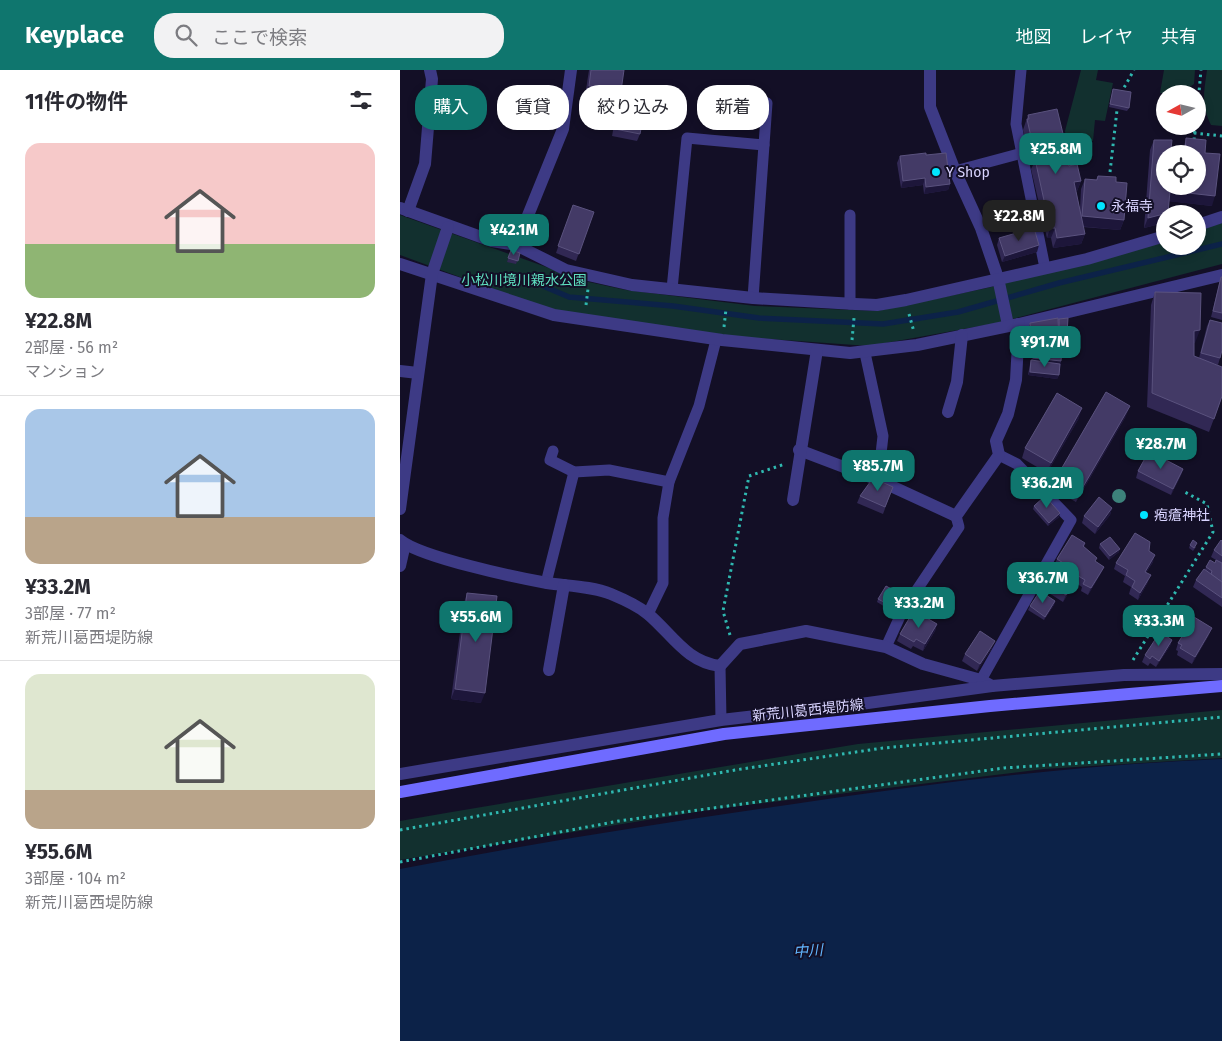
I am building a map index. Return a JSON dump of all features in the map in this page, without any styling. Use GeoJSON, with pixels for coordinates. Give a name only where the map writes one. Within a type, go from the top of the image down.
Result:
{"type":"FeatureCollection","features":[{"type":"Feature","properties":{"kind":"main road","name":"新荒川葛西堤防線"},"geometry":{"type":"LineString","coordinates":[[400,792],[724,734],[990,706],[1222,686]]}},
{"type":"Feature","properties":{"kind":"street"},"geometry":{"type":"LineString","coordinates":[[430,70],[432,79],[425,164],[404,210],[446,233],[516,244],[566,270],[590,276],[632,285],[728,296],[877,305],[1087,260],[1156,239]]}},
{"type":"Feature","properties":{"kind":"street"},"geometry":{"type":"LineString","coordinates":[[516,244],[562,130],[571,70]]}},
{"type":"Feature","properties":{"kind":"street"},"geometry":{"type":"LineString","coordinates":[[799,454],[878,480],[956,516],[999,455],[996,441],[1008,414],[1016,380],[1011,321],[981,228],[955,171],[930,107],[930,70]]}},
{"type":"Feature","properties":{"kind":"street"},"geometry":{"type":"LineString","coordinates":[[1206,222],[1222,216]]}},
{"type":"Feature","properties":{"kind":"street"},"geometry":{"type":"LineString","coordinates":[[400,509],[404,453],[434,271],[446,233]]}},
{"type":"Feature","properties":{"kind":"street"},"geometry":{"type":"LineString","coordinates":[[400,264],[434,271],[554,316],[719,340],[850,353],[918,345],[1011,321],[1222,275]]}},
{"type":"Feature","properties":{"kind":"street"},"geometry":{"type":"LineString","coordinates":[[948,412],[957,382],[962,335]]}},
{"type":"Feature","properties":{"kind":"street"},"geometry":{"type":"LineString","coordinates":[[793,500],[816,350]]}},
{"type":"Feature","properties":{"kind":"street"},"geometry":{"type":"LineString","coordinates":[[400,371],[418,372]]}},
{"type":"Feature","properties":{"kind":"street"},"geometry":{"type":"LineString","coordinates":[[400,566],[402,542],[483,568],[609,593],[648,614],[684,649],[705,664],[720,666],[740,644],[806,631],[886,646],[923,664],[987,683]]}},
{"type":"Feature","properties":{"kind":"street"},"geometry":{"type":"LineString","coordinates":[[549,670],[564,585]]}},
{"type":"Feature","properties":{"kind":"street"},"geometry":{"type":"LineString","coordinates":[[400,774],[721,720],[868,703],[987,683],[1124,675],[1222,674]]}},
{"type":"Feature","properties":{"kind":"lane"},"geometry":{"type":"LineString","coordinates":[[1020,70],[1016,124],[1045,268]]}},
{"type":"Feature","properties":{"kind":"lane"},"geometry":{"type":"LineString","coordinates":[[753,298],[765,130]]}},
{"type":"Feature","properties":{"kind":"lane"},"geometry":{"type":"LineString","coordinates":[[672,289],[687,138],[764,145]]}},
{"type":"Feature","properties":{"kind":"lane"},"geometry":{"type":"LineString","coordinates":[[955,171],[1022,153]]}},
{"type":"Feature","properties":{"kind":"lane"},"geometry":{"type":"LineString","coordinates":[[850,214],[853,304]]}},
{"type":"Feature","properties":{"kind":"lane"},"geometry":{"type":"LineString","coordinates":[[648,614],[662,583],[663,518],[669,482],[699,406],[719,340]]}},
{"type":"Feature","properties":{"kind":"lane"},"geometry":{"type":"LineString","coordinates":[[865,352],[883,436],[878,480]]}},
{"type":"Feature","properties":{"kind":"lane"},"geometry":{"type":"LineString","coordinates":[[553,451],[550,460],[574,472],[609,470],[669,482]]}},
{"type":"Feature","properties":{"kind":"lane"},"geometry":{"type":"LineString","coordinates":[[987,683],[1071,520],[1017,464],[999,455]]}},
{"type":"Feature","properties":{"kind":"lane"},"geometry":{"type":"LineString","coordinates":[[546,582],[574,472]]}},
{"type":"Feature","properties":{"kind":"lane"},"geometry":{"type":"LineString","coordinates":[[886,646],[902,612],[959,527],[956,516]]}},
{"type":"Feature","properties":{"kind":"lane"},"geometry":{"type":"LineString","coordinates":[[720,666],[721,720]]}},
{"type":"Feature","properties":{"kind":"path"},"geometry":{"type":"LineString","coordinates":[[1120,94],[1134,70]]}},
{"type":"Feature","properties":{"kind":"path"},"geometry":{"type":"LineString","coordinates":[[1200,85],[1201,70]]}},
{"type":"Feature","properties":{"kind":"path"},"geometry":{"type":"LineString","coordinates":[[1110,172],[1117,110]]}},
{"type":"Feature","properties":{"kind":"path"},"geometry":{"type":"LineString","coordinates":[[1206,134],[1222,136]]}},
{"type":"Feature","properties":{"kind":"path"},"geometry":{"type":"LineString","coordinates":[[1194,135],[1194,140]]}},
{"type":"Feature","properties":{"kind":"path"},"geometry":{"type":"LineString","coordinates":[[583,320],[590,276]]}},
{"type":"Feature","properties":{"kind":"path"},"geometry":{"type":"LineString","coordinates":[[719,340],[728,296]]}},
{"type":"Feature","properties":{"kind":"path"},"geometry":{"type":"LineString","coordinates":[[906,300],[918,345]]}},
{"type":"Feature","properties":{"kind":"path"},"geometry":{"type":"LineString","coordinates":[[850,353],[853,304]]}},
{"type":"Feature","properties":{"kind":"path"},"geometry":{"type":"LineString","coordinates":[[734,650],[723,611],[748,476],[799,454]]}},
{"type":"Feature","properties":{"kind":"path"},"geometry":{"type":"LineString","coordinates":[[1124,675],[1213,532],[1207,504],[1183,491]]}},
{"type":"Feature","properties":{"kind":"path"},"geometry":{"type":"LineString","coordinates":[[400,830],[735,770],[883,748],[1222,717]]}},
{"type":"Feature","properties":{"kind":"path"},"geometry":{"type":"LineString","coordinates":[[400,862],[619,822],[1004,768],[1222,754]]}},
{"type":"Feature","properties":{"kind":"green space"},"geometry":{"type":"Polygon","coordinates":[[[1081,70],[1098,70],[1096,80],[1113,83],[1105,121],[1095,120],[1093,141],[1066,138],[1065,131],[1081,70]]]}},
{"type":"Feature","properties":{"kind":"green space"},"geometry":{"type":"Polygon","coordinates":[[[1164,70],[1195,70],[1192,85],[1161,85],[1164,70]]]}},
{"type":"Feature","properties":{"kind":"green space"},"geometry":{"type":"Polygon","coordinates":[[[1207,70],[1222,70],[1222,126],[1211,125],[1208,118],[1205,85],[1207,70]]]}},
{"type":"Feature","properties":{"kind":"green space","name":"小松川境川親水公園"},"geometry":{"type":"Polygon","coordinates":[[[400,215],[549,268],[570,278],[626,290],[755,306],[877,311],[987,288],[1156,243],[1156,255],[1206,255],[1206,228],[1222,223],[1222,264],[997,323],[869,346],[725,336],[555,312],[400,255],[400,215]]]}},
{"type":"Feature","properties":{"kind":"green space"},"geometry":{"type":"Polygon","coordinates":[[[1222,710],[1222,758],[1044,769],[715,809],[400,860],[400,821],[858,744],[1222,710]]]}},
{"type":"Feature","properties":{"kind":"water","name":"中川"},"geometry":{"type":"Polygon","coordinates":[[[1222,759],[1222,1041],[400,1041],[400,869],[593,835],[895,789],[1058,770],[1222,759]]]}},
{"type":"Feature","properties":{"kind":"building"},"geometry":{"type":"Polygon","coordinates":[[[591,70],[624,70],[622,85],[589,85],[591,70]]]}},
{"type":"Feature","properties":{"kind":"building"},"geometry":{"type":"Polygon","coordinates":[[[1113,89],[1131,92],[1129,108],[1110,104],[1113,89]]]}},
{"type":"Feature","properties":{"kind":"building"},"geometry":{"type":"Polygon","coordinates":[[[1057,109],[1066,146],[1045,151],[1047,157],[1067,153],[1069,166],[1077,164],[1081,181],[1074,182],[1085,234],[1057,238],[1055,228],[1050,228],[1035,159],[1040,158],[1040,154],[1035,155],[1027,119],[1029,119],[1028,115],[1057,109]]]}},
{"type":"Feature","properties":{"kind":"building"},"geometry":{"type":"Polygon","coordinates":[[[620,130],[641,130],[640,134],[620,130]]]}},
{"type":"Feature","properties":{"kind":"building"},"geometry":{"type":"Polygon","coordinates":[[[1186,138],[1206,140],[1206,145],[1185,145],[1186,138]]]}},
{"type":"Feature","properties":{"kind":"building"},"geometry":{"type":"Polygon","coordinates":[[[1154,140],[1172,140],[1171,145],[1156,145],[1156,195],[1170,195],[1169,205],[1156,205],[1156,216],[1148,218],[1154,140]]]}},
{"type":"Feature","properties":{"kind":"building"},"geometry":{"type":"Polygon","coordinates":[[[926,153],[926,155],[946,153],[950,184],[926,187],[925,178],[903,181],[900,156],[926,153]]]}},
{"type":"Feature","properties":{"kind":"building"},"geometry":{"type":"Polygon","coordinates":[[[1206,153],[1220,154],[1215,196],[1206,195],[1206,153]]]}},
{"type":"Feature","properties":{"kind":"building"},"geometry":{"type":"Polygon","coordinates":[[[1098,176],[1116,177],[1116,182],[1127,183],[1124,220],[1082,216],[1085,179],[1097,180],[1098,176]]]}},
{"type":"Feature","properties":{"kind":"building"},"geometry":{"type":"Polygon","coordinates":[[[573,205],[594,212],[579,254],[558,246],[573,205]]]}},
{"type":"Feature","properties":{"kind":"building"},"geometry":{"type":"Polygon","coordinates":[[[1034,228],[1039,245],[1005,256],[999,238],[1034,228]]]}},
{"type":"Feature","properties":{"kind":"building"},"geometry":{"type":"Polygon","coordinates":[[[511,250],[520,253],[518,261],[508,258],[511,250]]]}},
{"type":"Feature","properties":{"kind":"building"},"geometry":{"type":"Polygon","coordinates":[[[1222,277],[1222,313],[1213,311],[1222,277]]]}},
{"type":"Feature","properties":{"kind":"building"},"geometry":{"type":"Polygon","coordinates":[[[1155,292],[1201,293],[1200,330],[1194,331],[1194,356],[1222,367],[1222,396],[1214,419],[1152,393],[1155,292]]]}},
{"type":"Feature","properties":{"kind":"building"},"geometry":{"type":"Polygon","coordinates":[[[1058,318],[1059,344],[1031,341],[1030,323],[1058,318]]]}},
{"type":"Feature","properties":{"kind":"building"},"geometry":{"type":"Polygon","coordinates":[[[1068,318],[1066,348],[1060,348],[1059,319],[1068,318]]]}},
{"type":"Feature","properties":{"kind":"building"},"geometry":{"type":"Polygon","coordinates":[[[1210,320],[1222,323],[1222,350],[1220,358],[1201,353],[1210,320]]]}},
{"type":"Feature","properties":{"kind":"building"},"geometry":{"type":"Polygon","coordinates":[[[1034,347],[1062,350],[1061,361],[1033,358],[1034,347]]]}},
{"type":"Feature","properties":{"kind":"building"},"geometry":{"type":"Polygon","coordinates":[[[1031,360],[1060,364],[1059,375],[1030,372],[1031,360]]]}},
{"type":"Feature","properties":{"kind":"building"},"geometry":{"type":"Polygon","coordinates":[[[1106,392],[1130,406],[1080,492],[1056,478],[1106,392]]]}},
{"type":"Feature","properties":{"kind":"building"},"geometry":{"type":"Polygon","coordinates":[[[1057,393],[1082,408],[1051,463],[1025,448],[1057,393]]]}},
{"type":"Feature","properties":{"kind":"building"},"geometry":{"type":"Polygon","coordinates":[[[1181,448],[1188,451],[1185,456],[1179,452],[1181,448]]]}},
{"type":"Feature","properties":{"kind":"building"},"geometry":{"type":"Polygon","coordinates":[[[1149,451],[1183,469],[1173,489],[1138,471],[1149,451]]]}},
{"type":"Feature","properties":{"kind":"building"},"geometry":{"type":"Polygon","coordinates":[[[873,478],[893,487],[885,507],[860,496],[873,478]]]}},
{"type":"Feature","properties":{"kind":"building"},"geometry":{"type":"Polygon","coordinates":[[[1045,496],[1060,513],[1049,523],[1034,506],[1045,496]]]}},
{"type":"Feature","properties":{"kind":"building"},"geometry":{"type":"Polygon","coordinates":[[[1099,497],[1112,508],[1098,527],[1084,516],[1099,497]]]}},
{"type":"Feature","properties":{"kind":"building"},"geometry":{"type":"Polygon","coordinates":[[[1135,533],[1150,542],[1149,551],[1155,555],[1145,572],[1151,575],[1140,593],[1132,587],[1135,581],[1126,575],[1128,570],[1116,563],[1135,533]]]}},
{"type":"Feature","properties":{"kind":"building"},"geometry":{"type":"Polygon","coordinates":[[[1072,535],[1085,543],[1083,546],[1097,558],[1095,561],[1104,567],[1091,588],[1083,584],[1085,580],[1070,571],[1071,568],[1057,559],[1072,535]]]}},
{"type":"Feature","properties":{"kind":"building"},"geometry":{"type":"Polygon","coordinates":[[[1110,537],[1120,549],[1110,556],[1100,544],[1110,537]]]}},
{"type":"Feature","properties":{"kind":"building"},"geometry":{"type":"Polygon","coordinates":[[[1193,540],[1197,543],[1194,548],[1190,545],[1193,540]]]}},
{"type":"Feature","properties":{"kind":"building"},"geometry":{"type":"Polygon","coordinates":[[[1222,541],[1222,556],[1214,550],[1222,541]]]}},
{"type":"Feature","properties":{"kind":"building"},"geometry":{"type":"Polygon","coordinates":[[[1210,560],[1215,563],[1216,560],[1222,563],[1222,582],[1211,574],[1212,571],[1206,567],[1210,560]]]}},
{"type":"Feature","properties":{"kind":"building"},"geometry":{"type":"Polygon","coordinates":[[[1052,568],[1074,582],[1066,595],[1044,581],[1052,568]]]}},
{"type":"Feature","properties":{"kind":"building"},"geometry":{"type":"Polygon","coordinates":[[[1204,569],[1222,582],[1222,598],[1196,580],[1204,569]]]}},
{"type":"Feature","properties":{"kind":"building"},"geometry":{"type":"Polygon","coordinates":[[[886,586],[904,596],[897,609],[878,599],[886,586]]]}},
{"type":"Feature","properties":{"kind":"building"},"geometry":{"type":"Polygon","coordinates":[[[1040,591],[1055,601],[1045,617],[1030,606],[1040,591]]]}},
{"type":"Feature","properties":{"kind":"building"},"geometry":{"type":"Polygon","coordinates":[[[467,593],[497,596],[485,693],[455,689],[467,593]]]}},
{"type":"Feature","properties":{"kind":"building"},"geometry":{"type":"Polygon","coordinates":[[[918,613],[937,624],[925,644],[916,639],[914,642],[900,634],[910,617],[915,619],[918,613]]]}},
{"type":"Feature","properties":{"kind":"building"},"geometry":{"type":"Polygon","coordinates":[[[1194,617],[1212,628],[1195,657],[1180,648],[1182,645],[1178,643],[1194,617]]]}},
{"type":"Feature","properties":{"kind":"building"},"geometry":{"type":"Polygon","coordinates":[[[980,631],[995,641],[980,664],[965,654],[980,631]]]}},
{"type":"Feature","properties":{"kind":"building"},"geometry":{"type":"Polygon","coordinates":[[[1160,632],[1172,640],[1159,661],[1152,656],[1150,659],[1145,655],[1160,632]]]}},
{"type":"Feature","properties":{"kind":"waterway"},"geometry":{"type":"LineString","coordinates":[[543,286],[569,297],[673,306],[759,318],[883,324],[958,312],[1059,283],[1222,244]]}},
{"type":"Feature","properties":{"kind":"place","name":"Y Shop"},"geometry":{"type":"Point","coordinates":[936,172]}},
{"type":"Feature","properties":{"kind":"place","name":"永福寺"},"geometry":{"type":"Point","coordinates":[1101,206]}},
{"type":"Feature","properties":{"kind":"place","name":"疱瘡神社"},"geometry":{"type":"Point","coordinates":[1144,515]}}]}
